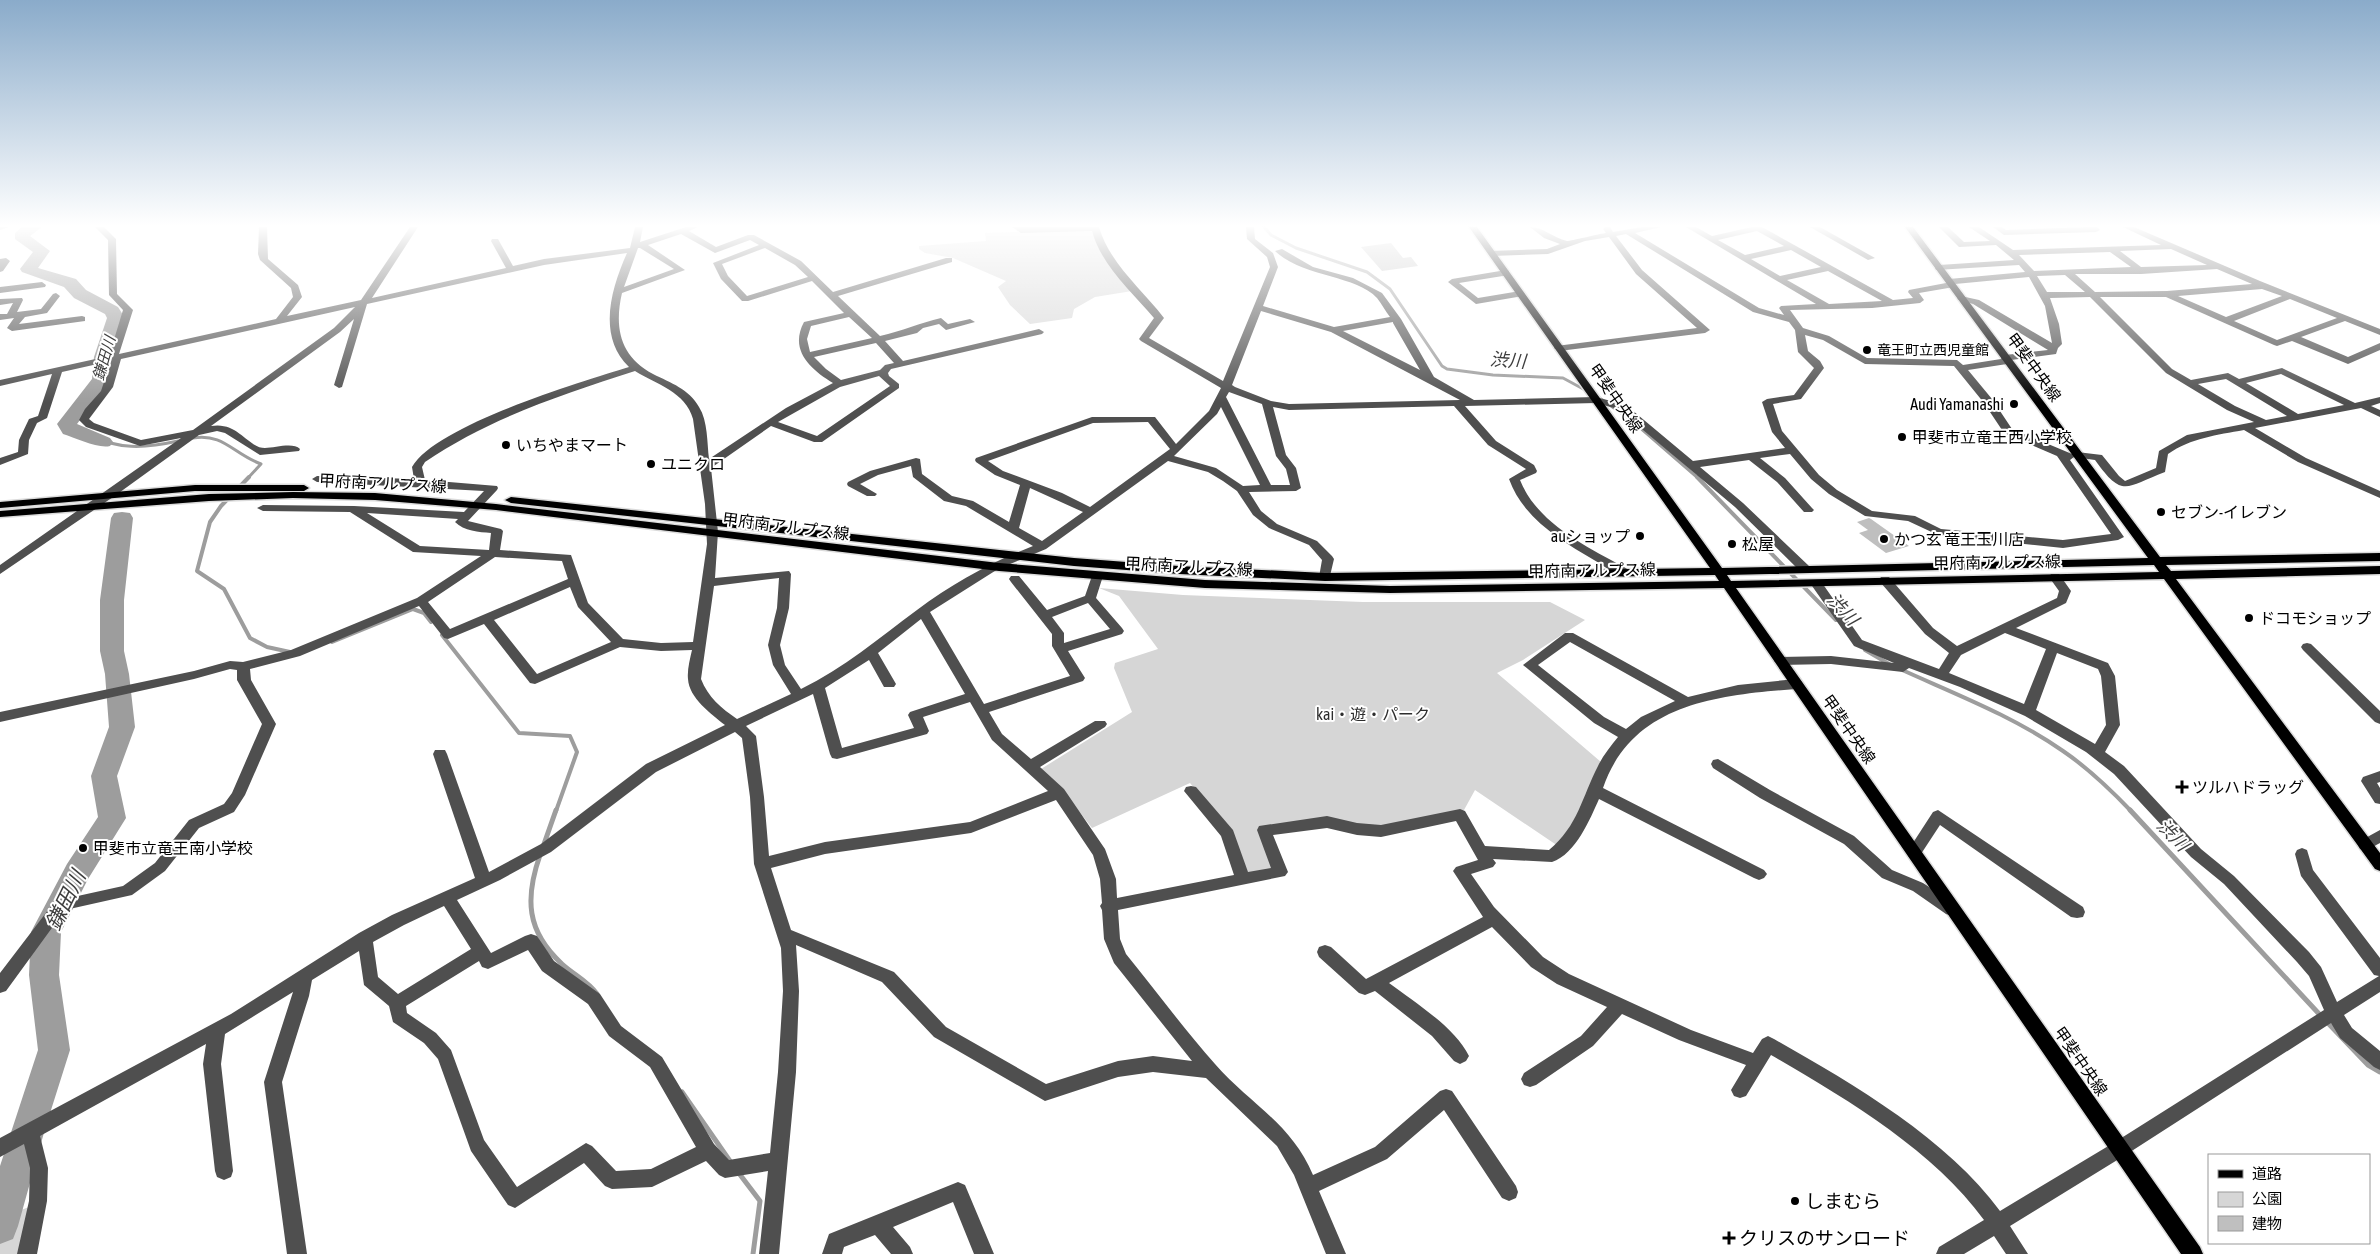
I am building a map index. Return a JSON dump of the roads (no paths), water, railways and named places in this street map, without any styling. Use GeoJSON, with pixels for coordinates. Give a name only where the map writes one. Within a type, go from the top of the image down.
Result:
{"type":"FeatureCollection","features":[{"type":"Feature","properties":{"kind":"main road","name":"甲斐中央線"},"geometry":{"type":"LineString","coordinates":[[1514,286],[1718,572],[2193,1254]]}},
{"type":"Feature","properties":{"kind":"main road","name":"甲斐中央線"},"geometry":{"type":"LineString","coordinates":[[1951,286],[2078,457],[2158,561],[2378,863]]}},
{"type":"Feature","properties":{"kind":"main road","name":"甲府南アルプス線"},"geometry":{"type":"LineString","coordinates":[[0,505],[112,493],[195,488],[381,489],[711,527],[1019,556],[1179,570],[1325,577],[1718,572],[2380,557]]}},
{"type":"Feature","properties":{"kind":"main road","name":"甲府南アルプス線"},"geometry":{"type":"LineString","coordinates":[[0,514],[95,504],[207,498],[336,495],[480,501]]}},
{"type":"Feature","properties":{"kind":"main road","name":"甲府南アルプス線"},"geometry":{"type":"LineString","coordinates":[[711,527],[994,566],[1208,584],[1340,589],[1443,590],[2380,570]]}},
{"type":"Feature","properties":{"kind":"street"},"geometry":{"type":"LineString","coordinates":[[0,290],[38,286]]}},
{"type":"Feature","properties":{"kind":"street"},"geometry":{"type":"LineString","coordinates":[[113,286],[113,295],[128,310],[105,393],[90,407],[84,420],[90,425],[140,443],[196,432],[228,430],[260,452],[295,449]]}},
{"type":"Feature","properties":{"kind":"street"},"geometry":{"type":"LineString","coordinates":[[278,322],[298,297],[293,286]]}},
{"type":"Feature","properties":{"kind":"street"},"geometry":{"type":"LineString","coordinates":[[0,570],[112,493],[337,330],[364,304],[378,286]]}},
{"type":"Feature","properties":{"kind":"street"},"geometry":{"type":"LineString","coordinates":[[0,383],[444,286]]}},
{"type":"Feature","properties":{"kind":"street"},"geometry":{"type":"LineString","coordinates":[[621,286],[614,326],[621,348],[628,361],[635,368],[677,391],[694,408],[705,467],[712,554],[694,678],[699,694],[711,707],[749,736],[757,797],[762,864],[789,948],[791,990],[787,1072],[780,1160],[768,1254]]}},
{"type":"Feature","properties":{"kind":"street"},"geometry":{"type":"LineString","coordinates":[[620,291],[636,286]]}},
{"type":"Feature","properties":{"kind":"street"},"geometry":{"type":"LineString","coordinates":[[732,286],[745,299],[789,286]]}},
{"type":"Feature","properties":{"kind":"street"},"geometry":{"type":"LineString","coordinates":[[822,286],[866,326],[900,363]]}},
{"type":"Feature","properties":{"kind":"street"},"geometry":{"type":"LineString","coordinates":[[833,295],[864,286]]}},
{"type":"Feature","properties":{"kind":"street"},"geometry":{"type":"LineString","coordinates":[[1133,286],[1159,318],[1144,339],[1226,387],[1267,404],[1289,407],[1596,400],[1622,407],[1739,505],[1805,569]]}},
{"type":"Feature","properties":{"kind":"street"},"geometry":{"type":"LineString","coordinates":[[0,1148],[217,1030],[365,938],[412,913],[484,881],[546,848],[651,768],[680,752],[818,686],[855,664],[923,611],[994,566],[1042,546],[1176,450],[1213,412],[1226,387],[1267,286]]}},
{"type":"Feature","properties":{"kind":"street"},"geometry":{"type":"LineString","coordinates":[[1362,286],[1379,295],[1396,319],[1430,379]]}},
{"type":"Feature","properties":{"kind":"street"},"geometry":{"type":"LineString","coordinates":[[1456,286],[1476,301],[1520,294]]}},
{"type":"Feature","properties":{"kind":"street"},"geometry":{"type":"LineString","coordinates":[[1559,348],[1705,330],[1654,286]]}},
{"type":"Feature","properties":{"kind":"street"},"geometry":{"type":"LineString","coordinates":[[1716,286],[1756,310],[1793,320]]}},
{"type":"Feature","properties":{"kind":"street"},"geometry":{"type":"LineString","coordinates":[[1789,286],[1826,307]]}},
{"type":"Feature","properties":{"kind":"street"},"geometry":{"type":"LineString","coordinates":[[1860,286],[1892,303]]}},
{"type":"Feature","properties":{"kind":"street"},"geometry":{"type":"LineString","coordinates":[[1943,286],[1912,292],[1920,300],[1784,308],[1800,330],[1803,352],[1817,363],[1819,368],[1797,397],[1767,402],[1777,432],[1815,477],[1832,492],[1869,514],[1911,518],[1938,532],[2063,544],[2118,537],[2061,454]]}},
{"type":"Feature","properties":{"kind":"street"},"geometry":{"type":"LineString","coordinates":[[1961,368],[2053,352],[2053,347],[2057,344],[2056,325],[2039,286]]}},
{"type":"Feature","properties":{"kind":"street"},"geometry":{"type":"LineString","coordinates":[[2082,286],[2169,371],[2231,408],[2264,423]]}},
{"type":"Feature","properties":{"kind":"street"},"geometry":{"type":"LineString","coordinates":[[2044,295],[2167,294],[2264,286],[2380,332]]}},
{"type":"Feature","properties":{"kind":"street"},"geometry":{"type":"LineString","coordinates":[[2167,294],[2277,343],[2344,318]]}},
{"type":"Feature","properties":{"kind":"street"},"geometry":{"type":"LineString","coordinates":[[5,316],[44,312],[56,296]]}},
{"type":"Feature","properties":{"kind":"street"},"geometry":{"type":"LineString","coordinates":[[2226,320],[2291,296]]}},
{"type":"Feature","properties":{"kind":"street"},"geometry":{"type":"LineString","coordinates":[[1961,299],[1976,302],[2053,347]]}},
{"type":"Feature","properties":{"kind":"street"},"geometry":{"type":"LineString","coordinates":[[0,302],[18,300],[5,316]]}},
{"type":"Feature","properties":{"kind":"street"},"geometry":{"type":"LineString","coordinates":[[339,385],[364,304]]}},
{"type":"Feature","properties":{"kind":"street"},"geometry":{"type":"LineString","coordinates":[[1258,307],[1334,330],[1430,379],[1472,403]]}},
{"type":"Feature","properties":{"kind":"street"},"geometry":{"type":"LineString","coordinates":[[22,314],[12,328],[82,319]]}},
{"type":"Feature","properties":{"kind":"street"},"geometry":{"type":"LineString","coordinates":[[841,384],[826,376],[809,355],[802,338],[807,324],[851,314]]}},
{"type":"Feature","properties":{"kind":"street"},"geometry":{"type":"LineString","coordinates":[[1334,330],[1396,319]]}},
{"type":"Feature","properties":{"kind":"street"},"geometry":{"type":"LineString","coordinates":[[809,355],[914,331],[920,326],[941,322],[946,326],[970,322]]}},
{"type":"Feature","properties":{"kind":"street"},"geometry":{"type":"LineString","coordinates":[[1800,330],[1826,338],[1865,361],[1957,363],[1988,401],[2008,431],[2061,454],[2078,457],[2098,457],[2115,481],[2123,485],[2131,484],[2145,475],[2162,470],[2163,453],[2191,437],[2359,406],[2380,400]]}},
{"type":"Feature","properties":{"kind":"street"},"geometry":{"type":"LineString","coordinates":[[705,467],[800,404],[863,375],[883,372],[888,367],[900,363],[1039,332]]}},
{"type":"Feature","properties":{"kind":"street"},"geometry":{"type":"LineString","coordinates":[[2292,337],[2348,361],[2380,346]]}},
{"type":"Feature","properties":{"kind":"street"},"geometry":{"type":"LineString","coordinates":[[420,483],[417,467],[422,460],[471,430],[563,391],[635,368]]}},
{"type":"Feature","properties":{"kind":"street"},"geometry":{"type":"LineString","coordinates":[[0,462],[23,454],[24,440],[33,421],[42,418],[58,370]]}},
{"type":"Feature","properties":{"kind":"street"},"geometry":{"type":"LineString","coordinates":[[2238,382],[2282,371],[2380,414]]}},
{"type":"Feature","properties":{"kind":"street"},"geometry":{"type":"LineString","coordinates":[[771,424],[818,440],[896,386],[884,377],[883,372]]}},
{"type":"Feature","properties":{"kind":"street"},"geometry":{"type":"LineString","coordinates":[[2189,383],[2228,376],[2296,417]]}},
{"type":"Feature","properties":{"kind":"street"},"geometry":{"type":"LineString","coordinates":[[1221,397],[1240,437],[1256,460],[1267,488]]}},
{"type":"Feature","properties":{"kind":"street"},"geometry":{"type":"LineString","coordinates":[[1456,403],[1492,443],[1530,468],[1532,471],[1514,479],[1516,489],[1533,511],[1554,530],[1625,573]]}},
{"type":"Feature","properties":{"kind":"street"},"geometry":{"type":"LineString","coordinates":[[1241,489],[1296,488],[1291,468],[1281,456],[1267,404]]}},
{"type":"Feature","properties":{"kind":"street"},"geometry":{"type":"LineString","coordinates":[[1090,511],[1058,495],[999,473],[980,460],[1092,420],[1150,419],[1176,450]]}},
{"type":"Feature","properties":{"kind":"street"},"geometry":{"type":"LineString","coordinates":[[2244,426],[2302,460],[2380,495]]}},
{"type":"Feature","properties":{"kind":"street"},"geometry":{"type":"LineString","coordinates":[[1690,465],[1792,450]]}},
{"type":"Feature","properties":{"kind":"street"},"geometry":{"type":"LineString","coordinates":[[1751,456],[1781,480],[1808,510]]}},
{"type":"Feature","properties":{"kind":"street"},"geometry":{"type":"LineString","coordinates":[[1165,458],[1212,470],[1241,489],[1257,512],[1273,526],[1313,543],[1328,560],[1325,577]]}},
{"type":"Feature","properties":{"kind":"street"},"geometry":{"type":"LineString","coordinates":[[871,494],[852,484],[874,474],[916,461],[917,475],[948,498],[969,503],[1042,546]]}},
{"type":"Feature","properties":{"kind":"street"},"geometry":{"type":"LineString","coordinates":[[0,717],[194,675],[230,665],[243,666],[295,653],[421,601],[494,553],[497,531],[464,525],[461,522],[493,488],[317,479]]}},
{"type":"Feature","properties":{"kind":"street"},"geometry":{"type":"LineString","coordinates":[[1012,528],[1026,484]]}},
{"type":"Feature","properties":{"kind":"street"},"geometry":{"type":"LineString","coordinates":[[263,508],[352,509],[466,516]]}},
{"type":"Feature","properties":{"kind":"street"},"geometry":{"type":"LineString","coordinates":[[352,509],[417,549],[567,558],[582,604],[618,643]]}},
{"type":"Feature","properties":{"kind":"street"},"geometry":{"type":"LineString","coordinates":[[707,583],[785,574],[783,608],[774,645],[779,666],[800,696]]}},
{"type":"Feature","properties":{"kind":"street"},"geometry":{"type":"LineString","coordinates":[[1090,598],[1097,576]]}},
{"type":"Feature","properties":{"kind":"street"},"geometry":{"type":"LineString","coordinates":[[1941,676],[1956,652],[2062,600],[2065,590],[2056,577]]}},
{"type":"Feature","properties":{"kind":"street"},"geometry":{"type":"LineString","coordinates":[[982,710],[1078,678],[1060,649],[1058,633],[1015,579]]}},
{"type":"Feature","properties":{"kind":"street"},"geometry":{"type":"LineString","coordinates":[[421,601],[448,635],[574,580]]}},
{"type":"Feature","properties":{"kind":"street"},"geometry":{"type":"LineString","coordinates":[[1885,580],[1929,631],[1956,652]]}},
{"type":"Feature","properties":{"kind":"street"},"geometry":{"type":"LineString","coordinates":[[1816,583],[1858,643],[2014,704],[2097,753],[2118,770],[2196,854],[2229,880],[2303,957],[2315,972],[2334,1013],[2346,1033],[2380,1062]]}},
{"type":"Feature","properties":{"kind":"street"},"geometry":{"type":"LineString","coordinates":[[1044,616],[1090,598]]}},
{"type":"Feature","properties":{"kind":"street"},"geometry":{"type":"LineString","coordinates":[[1060,649],[1118,631],[1090,598]]}},
{"type":"Feature","properties":{"kind":"street"},"geometry":{"type":"LineString","coordinates":[[923,611],[997,737],[1059,793],[1100,853],[1108,879],[1108,906],[1112,940],[1120,958],[1210,1071],[1283,1140],[1301,1169],[1336,1254]]}},
{"type":"Feature","properties":{"kind":"street"},"geometry":{"type":"LineString","coordinates":[[486,618],[535,680],[618,643],[661,647],[698,646]]}},
{"type":"Feature","properties":{"kind":"street"},"geometry":{"type":"LineString","coordinates":[[2004,628],[2103,666],[2108,676],[2113,724],[2097,753]]}},
{"type":"Feature","properties":{"kind":"street"},"geometry":{"type":"LineString","coordinates":[[1628,736],[1599,720],[1530,664],[1569,636],[1687,702]]}},
{"type":"Feature","properties":{"kind":"street"},"geometry":{"type":"LineString","coordinates":[[2028,712],[2052,647]]}},
{"type":"Feature","properties":{"kind":"street"},"geometry":{"type":"LineString","coordinates":[[2307,647],[2380,719]]}},
{"type":"Feature","properties":{"kind":"street"},"geometry":{"type":"LineString","coordinates":[[871,652],[889,684]]}},
{"type":"Feature","properties":{"kind":"street"},"geometry":{"type":"LineString","coordinates":[[1780,661],[1831,660],[1926,671]]}},
{"type":"Feature","properties":{"kind":"street"},"geometry":{"type":"LineString","coordinates":[[0,986],[60,905],[128,891],[160,867],[194,824],[229,808],[238,795],[269,724],[244,680],[243,666]]}},
{"type":"Feature","properties":{"kind":"street"},"geometry":{"type":"LineString","coordinates":[[1481,852],[1552,856],[1561,849],[1574,831],[1595,790],[1605,765],[1628,736],[1644,720],[1673,706],[1687,702],[1749,688],[1796,684]]}},
{"type":"Feature","properties":{"kind":"street"},"geometry":{"type":"LineString","coordinates":[[818,686],[837,754],[922,731],[915,715],[973,696]]}},
{"type":"Feature","properties":{"kind":"street"},"geometry":{"type":"LineString","coordinates":[[1029,767],[1100,724]]}},
{"type":"Feature","properties":{"kind":"street"},"geometry":{"type":"LineString","coordinates":[[440,754],[484,881]]}},
{"type":"Feature","properties":{"kind":"street"},"geometry":{"type":"LineString","coordinates":[[1718,764],[1787,807],[1849,840],[1887,874],[1918,887],[1956,912]]}},
{"type":"Feature","properties":{"kind":"street"},"geometry":{"type":"LineString","coordinates":[[2380,776],[2368,782],[2380,799]]}},
{"type":"Feature","properties":{"kind":"street"},"geometry":{"type":"LineString","coordinates":[[1595,790],[1760,874]]}},
{"type":"Feature","properties":{"kind":"street"},"geometry":{"type":"LineString","coordinates":[[1191,791],[1228,834],[1243,880]]}},
{"type":"Feature","properties":{"kind":"street"},"geometry":{"type":"LineString","coordinates":[[762,864],[825,848],[971,827],[1059,793]]}},
{"type":"Feature","properties":{"kind":"street"},"geometry":{"type":"LineString","coordinates":[[1108,906],[1280,872],[1264,830],[1326,822],[1357,829],[1381,831],[1460,815],[1488,863],[1461,871],[1494,918],[1537,962],[1563,979],[1685,1035],[1758,1062]]}},
{"type":"Feature","properties":{"kind":"street"},"geometry":{"type":"LineString","coordinates":[[1914,853],[1938,816],[2077,912]]}},
{"type":"Feature","properties":{"kind":"street"},"geometry":{"type":"LineString","coordinates":[[2365,845],[2380,836]]}},
{"type":"Feature","properties":{"kind":"street"},"geometry":{"type":"LineString","coordinates":[[2302,854],[2306,872],[2380,970]]}},
{"type":"Feature","properties":{"kind":"street"},"geometry":{"type":"LineString","coordinates":[[447,897],[488,962],[531,941],[548,966],[594,999],[615,1031],[656,1062],[708,1150],[725,1169],[780,1160]]}},
{"type":"Feature","properties":{"kind":"street"},"geometry":{"type":"LineString","coordinates":[[1326,952],[1365,988],[1494,918]]}},
{"type":"Feature","properties":{"kind":"street"},"geometry":{"type":"LineString","coordinates":[[785,935],[799,939],[888,977],[940,1032],[1045,1093],[1118,1069],[1144,1065],[1153,1064],[1210,1071]]}},
{"type":"Feature","properties":{"kind":"street"},"geometry":{"type":"LineString","coordinates":[[365,938],[370,980],[397,1003],[399,1017],[430,1038],[445,1055],[477,1145],[515,1199],[586,1152],[612,1180],[652,1178],[708,1150]]}},
{"type":"Feature","properties":{"kind":"street"},"geometry":{"type":"LineString","coordinates":[[397,1003],[481,952]]}},
{"type":"Feature","properties":{"kind":"street"},"geometry":{"type":"LineString","coordinates":[[297,1254],[272,1082],[302,996],[304,977]]}},
{"type":"Feature","properties":{"kind":"street"},"geometry":{"type":"LineString","coordinates":[[1376,982],[1438,1031],[1460,1056]]}},
{"type":"Feature","properties":{"kind":"street"},"geometry":{"type":"LineString","coordinates":[[1946,1254],[2120,1148],[2380,983]]}},
{"type":"Feature","properties":{"kind":"street"},"geometry":{"type":"LineString","coordinates":[[1530,1079],[1587,1041],[1620,1005]]}},
{"type":"Feature","properties":{"kind":"street"},"geometry":{"type":"LineString","coordinates":[[217,1030],[212,1064],[224,1171]]}},
{"type":"Feature","properties":{"kind":"street"},"geometry":{"type":"LineString","coordinates":[[1740,1090],[1768,1044],[1844,1088],[1920,1146],[1971,1191],[2018,1254]]}},
{"type":"Feature","properties":{"kind":"street"},"geometry":{"type":"LineString","coordinates":[[1308,1186],[1381,1153],[1446,1097],[1509,1192]]}},
{"type":"Feature","properties":{"kind":"street"},"geometry":{"type":"LineString","coordinates":[[27,1254],[38,1201],[39,1168],[30,1132]]}},
{"type":"Feature","properties":{"kind":"street"},"geometry":{"type":"LineString","coordinates":[[832,1254],[836,1241],[958,1191],[984,1254]]}},
{"type":"Feature","properties":{"kind":"street"},"geometry":{"type":"LineString","coordinates":[[878,1224],[903,1254]]}},
{"type":"Feature","properties":{"kind":"waterway","name":"鎌田川"},"geometry":{"type":"LineString","coordinates":[[72,286],[80,294],[112,311],[116,318],[103,357],[101,380],[67,424],[70,430],[97,438],[103,442]]}},
{"type":"Feature","properties":{"kind":"waterway","name":"渋川"},"geometry":{"type":"LineString","coordinates":[[1385,286],[1390,289],[1442,366],[1447,369],[1493,375],[1563,378],[1587,391]]}},
{"type":"Feature","properties":{"kind":"waterway","name":"渋川"},"geometry":{"type":"LineString","coordinates":[[1595,395],[1630,419],[1698,478]]}},
{"type":"Feature","properties":{"kind":"waterway"},"geometry":{"type":"LineString","coordinates":[[85,435],[109,443],[131,446],[178,441]]}},
{"type":"Feature","properties":{"kind":"waterway"},"geometry":{"type":"LineString","coordinates":[[193,438],[204,437],[221,441],[251,460],[261,464],[248,478]]}},
{"type":"Feature","properties":{"kind":"waterway"},"geometry":{"type":"LineString","coordinates":[[249,477],[221,506],[210,522],[197,571],[224,589],[250,638],[267,647],[290,652]]}},
{"type":"Feature","properties":{"kind":"waterway","name":"渋川"},"geometry":{"type":"LineString","coordinates":[[1698,478],[1836,620]]}},
{"type":"Feature","properties":{"kind":"waterway","name":"鎌田川"},"geometry":{"type":"LineString","coordinates":[[0,1226],[28,1129],[54,1050],[44,975],[46,932],[77,872],[112,818],[104,776],[122,727],[117,674],[112,651],[112,600],[122,518]]}},
{"type":"Feature","properties":{"kind":"waterway"},"geometry":{"type":"LineString","coordinates":[[332,642],[413,609],[424,613],[431,622]]}},
{"type":"Feature","properties":{"kind":"waterway"},"geometry":{"type":"LineString","coordinates":[[442,635],[519,733],[570,736],[577,752],[556,811]]}},
{"type":"Feature","properties":{"kind":"waterway","name":"渋川"},"geometry":{"type":"LineString","coordinates":[[1865,650],[1889,664]]}},
{"type":"Feature","properties":{"kind":"waterway","name":"渋川"},"geometry":{"type":"LineString","coordinates":[[1900,669],[1983,706],[2044,738],[2090,772],[2130,810]]}},
{"type":"Feature","properties":{"kind":"waterway"},"geometry":{"type":"LineString","coordinates":[[544,844],[556,810]]}},
{"type":"Feature","properties":{"kind":"waterway","name":"渋川"},"geometry":{"type":"LineString","coordinates":[[2130,810],[2321,1016]]}},
{"type":"Feature","properties":{"kind":"waterway"},"geometry":{"type":"LineString","coordinates":[[540,855],[535,871],[531,900],[535,926],[550,952],[597,994]]}},
{"type":"Feature","properties":{"kind":"waterway","name":"渋川"},"geometry":{"type":"LineString","coordinates":[[2326,1021],[2368,1065],[2380,1072]]}},
{"type":"Feature","properties":{"kind":"waterway"},"geometry":{"type":"LineString","coordinates":[[682,1092],[732,1164]]}},
{"type":"Feature","properties":{"kind":"waterway"},"geometry":{"type":"LineString","coordinates":[[738,1172],[760,1201],[753,1254]]}},
{"type":"Feature","properties":{"kind":"place","name":"竜王町立西児童館"},"geometry":{"type":"Point","coordinates":[1867,350]}},
{"type":"Feature","properties":{"kind":"place","name":"Audi Yamanashi"},"geometry":{"type":"Point","coordinates":[2014,404]}},
{"type":"Feature","properties":{"kind":"place","name":"甲斐市立竜王西小学校"},"geometry":{"type":"Point","coordinates":[1902,437]}},
{"type":"Feature","properties":{"kind":"place","name":"いちやまマート"},"geometry":{"type":"Point","coordinates":[506,445]}},
{"type":"Feature","properties":{"kind":"place","name":"ユニクロ"},"geometry":{"type":"Point","coordinates":[651,464]}},
{"type":"Feature","properties":{"kind":"place","name":"セブン-イレブン"},"geometry":{"type":"Point","coordinates":[2161,512]}},
{"type":"Feature","properties":{"kind":"place","name":"auショップ"},"geometry":{"type":"Point","coordinates":[1640,536]}},
{"type":"Feature","properties":{"kind":"place","name":"かつ玄 竜王玉川店"},"geometry":{"type":"Point","coordinates":[1884,539]}},
{"type":"Feature","properties":{"kind":"place","name":"松屋"},"geometry":{"type":"Point","coordinates":[1732,544]}},
{"type":"Feature","properties":{"kind":"place","name":"ドコモショップ"},"geometry":{"type":"Point","coordinates":[2249,618]}},
{"type":"Feature","properties":{"kind":"place","name":"ツルハドラッグ"},"geometry":{"type":"Point","coordinates":[2182,787]}},
{"type":"Feature","properties":{"kind":"place","name":"甲斐市立竜王南小学校"},"geometry":{"type":"Point","coordinates":[83,848]}},
{"type":"Feature","properties":{"kind":"place","name":"しまむら"},"geometry":{"type":"Point","coordinates":[1795,1201]}},
{"type":"Feature","properties":{"kind":"place","name":"クリスのサンロード"},"geometry":{"type":"Point","coordinates":[1729,1238]}},
{"type":"Feature","properties":{"kind":"park label","name":"kai・遊・パーク"},"geometry":{"type":"Point","coordinates":[1373,714]}}]}
